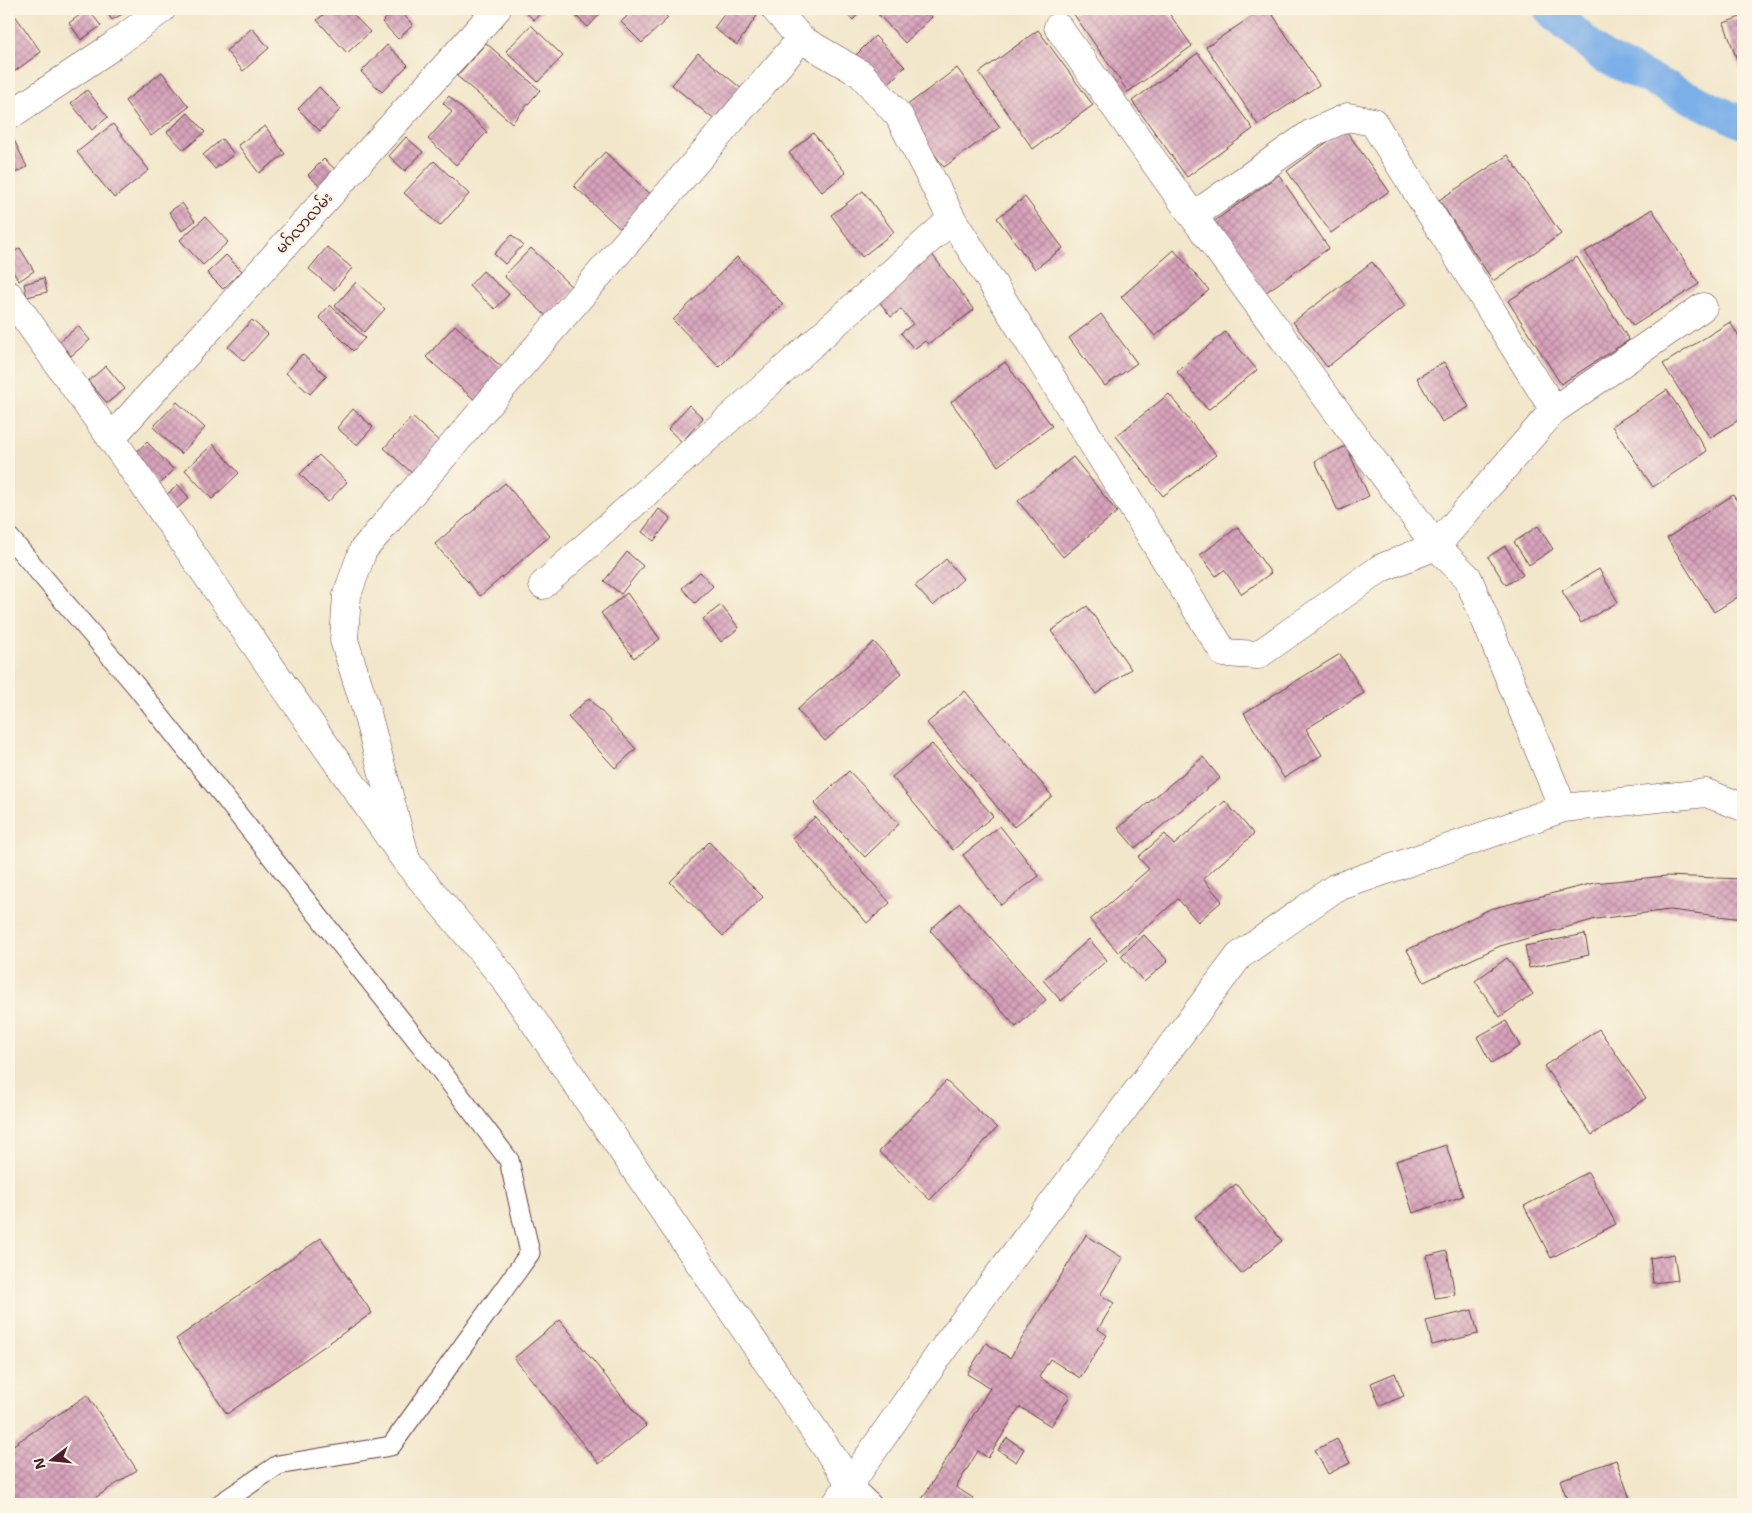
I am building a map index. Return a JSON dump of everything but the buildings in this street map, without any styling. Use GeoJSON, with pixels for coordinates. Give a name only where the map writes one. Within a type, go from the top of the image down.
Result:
{"type":"FeatureCollection","features":[{"type":"Feature","properties":{"kind":"street"},"geometry":{"type":"LineString","coordinates":[[9,116],[114,46],[162,9]]}},
{"type":"Feature","properties":{"kind":"street","name":"မဂ်လာလမ်း"},"geometry":{"type":"LineString","coordinates":[[110,438],[497,9]]}},
{"type":"Feature","properties":{"kind":"street"},"geometry":{"type":"LineString","coordinates":[[775,9],[801,39],[861,74],[899,116],[952,219],[1224,653],[1258,655],[1381,568],[1436,546],[1554,410],[1703,307]]}},
{"type":"Feature","properties":{"kind":"street"},"geometry":{"type":"LineString","coordinates":[[1058,27],[1436,546],[1468,578],[1563,808]]}},
{"type":"Feature","properties":{"kind":"street"},"geometry":{"type":"LineString","coordinates":[[406,860],[365,706],[344,640],[347,595],[363,550],[801,39]]}},
{"type":"Feature","properties":{"kind":"street"},"geometry":{"type":"LineString","coordinates":[[1194,216],[1312,133],[1348,117],[1373,122],[1554,410]]}},
{"type":"Feature","properties":{"kind":"street"},"geometry":{"type":"LineString","coordinates":[[543,585],[952,219]]}},
{"type":"Feature","properties":{"kind":"street"},"geometry":{"type":"LineString","coordinates":[[9,295],[406,860],[504,978],[843,1494],[946,1345],[1239,956],[1335,888],[1563,808],[1706,792],[1743,807]]}},
{"type":"Feature","properties":{"kind":"lane"},"geometry":{"type":"LineString","coordinates":[[9,537],[142,694],[435,1062],[509,1160],[530,1253],[391,1446],[278,1465],[220,1504]]}},
{"type":"Feature","properties":{"kind":"lane"},"geometry":{"type":"LineString","coordinates":[[843,1494],[872,1504]]}},
{"type":"Feature","properties":{"kind":"waterway"},"geometry":{"type":"LineString","coordinates":[[1549,9],[1602,56],[1743,123]]}}]}
